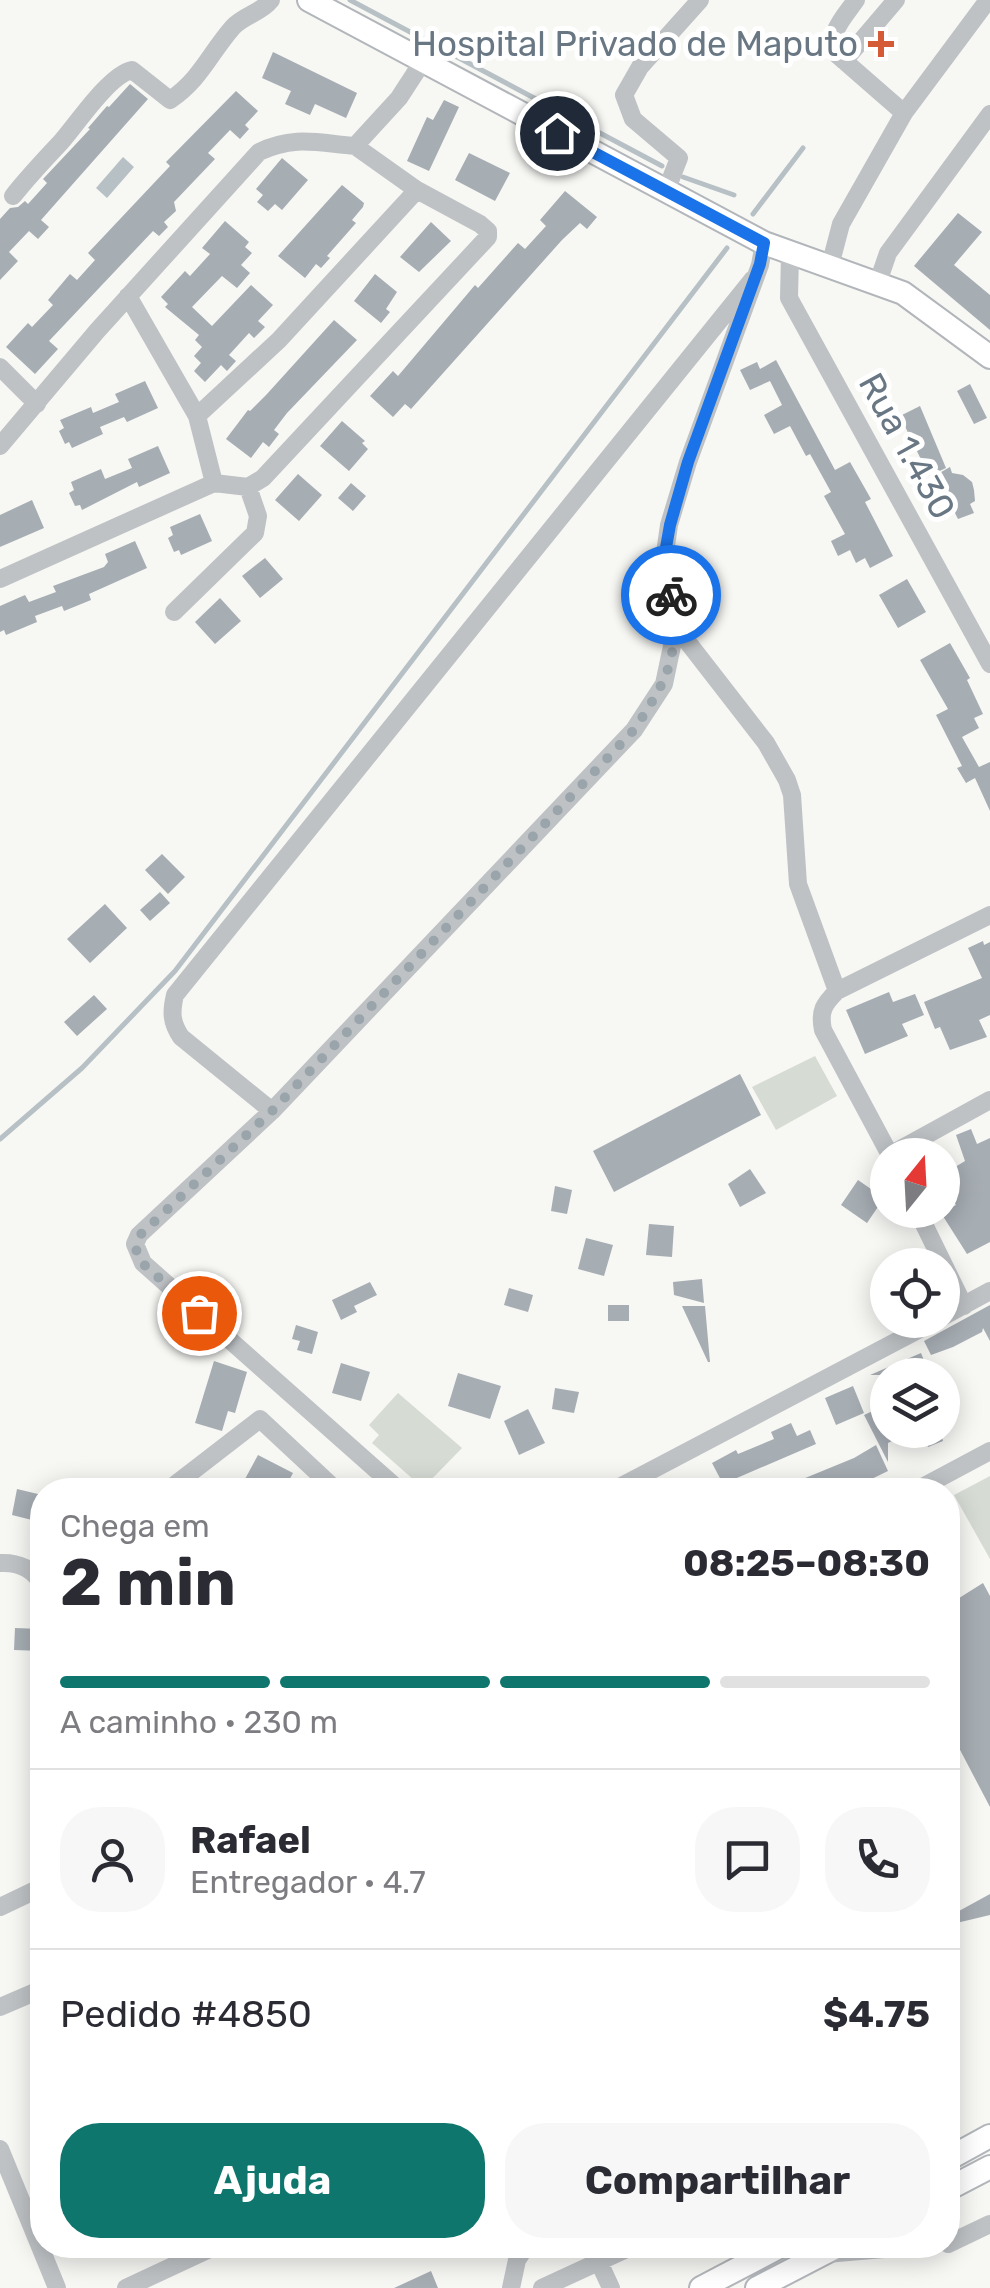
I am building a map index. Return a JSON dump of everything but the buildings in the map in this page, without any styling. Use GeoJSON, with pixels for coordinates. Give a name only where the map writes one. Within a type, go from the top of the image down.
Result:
{"type":"FeatureCollection","features":[{"type":"Feature","properties":{"kind":"main road"},"geometry":{"type":"LineString","coordinates":[[308,0],[764,243],[902,293],[990,358]]}},
{"type":"Feature","properties":{"kind":"main road"},"geometry":{"type":"LineString","coordinates":[[960,2152],[990,2136]]}},
{"type":"Feature","properties":{"kind":"main road"},"geometry":{"type":"LineString","coordinates":[[960,2183],[990,2167]]}},
{"type":"Feature","properties":{"kind":"main road"},"geometry":{"type":"LineString","coordinates":[[702,2288],[759,2258]]}},
{"type":"Feature","properties":{"kind":"main road"},"geometry":{"type":"LineString","coordinates":[[757,2288],[815,2258]]}},
{"type":"Feature","properties":{"kind":"street"},"geometry":{"type":"LineString","coordinates":[[13,196],[84,110],[122,72],[132,70],[147,78],[170,100],[201,74],[236,24],[264,10],[272,0]]}},
{"type":"Feature","properties":{"kind":"street"},"geometry":{"type":"LineString","coordinates":[[666,190],[679,158],[633,119],[624,94],[640,67],[700,0]]}},
{"type":"Feature","properties":{"kind":"street"},"geometry":{"type":"LineString","coordinates":[[844,61],[896,0]]}},
{"type":"Feature","properties":{"kind":"street"},"geometry":{"type":"LineString","coordinates":[[830,266],[840,224],[904,113],[988,0]]}},
{"type":"Feature","properties":{"kind":"street"},"geometry":{"type":"LineString","coordinates":[[878,20],[856,1],[836,28],[834,52],[904,113]]}},
{"type":"Feature","properties":{"kind":"street"},"geometry":{"type":"LineString","coordinates":[[355,146],[399,98],[423,61]]}},
{"type":"Feature","properties":{"kind":"street"},"geometry":{"type":"LineString","coordinates":[[878,282],[888,253],[990,114]]}},
{"type":"Feature","properties":{"kind":"street"},"geometry":{"type":"LineString","coordinates":[[0,446],[128,296],[260,152],[279,142],[300,140],[355,146],[417,190],[488,230],[488,238],[262,478],[248,486],[214,483],[0,579]]}},
{"type":"Feature","properties":{"kind":"street"},"geometry":{"type":"LineString","coordinates":[[197,416],[279,340],[417,190]]}},
{"type":"Feature","properties":{"kind":"street"},"geometry":{"type":"LineString","coordinates":[[385,1478],[142,1263],[136,1253],[139,1236],[272,1111],[634,730],[664,684],[676,628],[665,553],[670,525],[764,243]]}},
{"type":"Feature","properties":{"kind":"street","name":"Rua 1.430"},"geometry":{"type":"LineString","coordinates":[[790,254],[789,298],[990,664]]}},
{"type":"Feature","properties":{"kind":"street"},"geometry":{"type":"LineString","coordinates":[[272,1111],[181,1036],[173,1025],[171,1011],[175,994],[753,279]]}},
{"type":"Feature","properties":{"kind":"street"},"geometry":{"type":"LineString","coordinates":[[128,296],[197,416],[214,483]]}},
{"type":"Feature","properties":{"kind":"street"},"geometry":{"type":"LineString","coordinates":[[0,368],[37,404]]}},
{"type":"Feature","properties":{"kind":"street"},"geometry":{"type":"LineString","coordinates":[[174,612],[256,533],[258,516],[248,486]]}},
{"type":"Feature","properties":{"kind":"street"},"geometry":{"type":"LineString","coordinates":[[676,628],[766,743],[787,780],[792,795],[798,884],[838,991]]}},
{"type":"Feature","properties":{"kind":"street"},"geometry":{"type":"LineString","coordinates":[[881,1138],[823,1030],[820,1014],[824,1004],[838,991],[990,915]]}},
{"type":"Feature","properties":{"kind":"street"},"geometry":{"type":"LineString","coordinates":[[921,1138],[990,1100]]}},
{"type":"Feature","properties":{"kind":"street"},"geometry":{"type":"LineString","coordinates":[[926,1228],[964,1306]]}},
{"type":"Feature","properties":{"kind":"street"},"geometry":{"type":"LineString","coordinates":[[960,1308],[990,1292]]}},
{"type":"Feature","properties":{"kind":"street"},"geometry":{"type":"LineString","coordinates":[[637,1478],[902,1338]]}},
{"type":"Feature","properties":{"kind":"street"},"geometry":{"type":"LineString","coordinates":[[184,1478],[260,1419],[323,1478]]}},
{"type":"Feature","properties":{"kind":"street"},"geometry":{"type":"LineString","coordinates":[[939,1478],[990,1451]]}},
{"type":"Feature","properties":{"kind":"street"},"geometry":{"type":"LineString","coordinates":[[0,1564],[18,1564],[30,1570]]}},
{"type":"Feature","properties":{"kind":"street"},"geometry":{"type":"LineString","coordinates":[[0,1908],[30,1893]]}},
{"type":"Feature","properties":{"kind":"street"},"geometry":{"type":"LineString","coordinates":[[0,2008],[30,1994]]}},
{"type":"Feature","properties":{"kind":"street"},"geometry":{"type":"LineString","coordinates":[[0,2149],[30,2222]]}},
{"type":"Feature","properties":{"kind":"street"},"geometry":{"type":"LineString","coordinates":[[960,2238],[990,2224]]}},
{"type":"Feature","properties":{"kind":"street"},"geometry":{"type":"LineString","coordinates":[[45,2258],[57,2288]]}},
{"type":"Feature","properties":{"kind":"street"},"geometry":{"type":"LineString","coordinates":[[126,2288],[190,2258]]}},
{"type":"Feature","properties":{"kind":"street"},"geometry":{"type":"LineString","coordinates":[[511,2288],[519,2258]]}},
{"type":"Feature","properties":{"kind":"street"},"geometry":{"type":"LineString","coordinates":[[542,2288],[608,2258]]}},
{"type":"Feature","properties":{"kind":"street"},"geometry":{"type":"LineString","coordinates":[[600,2262],[611,2288]]}},
{"type":"Feature","properties":{"kind":"shaded area"},"geometry":{"type":"Polygon","coordinates":[[[123,157],[134,167],[107,198],[96,188],[123,157]]]}},
{"type":"Feature","properties":{"kind":"shaded area"},"geometry":{"type":"Polygon","coordinates":[[[815,1056],[837,1096],[776,1130],[752,1087],[815,1056]]]}},
{"type":"Feature","properties":{"kind":"shaded area"},"geometry":{"type":"Polygon","coordinates":[[[398,1393],[462,1448],[433,1478],[412,1478],[372,1443],[379,1435],[369,1425],[398,1393]]]}},
{"type":"Feature","properties":{"kind":"shaded area"},"geometry":{"type":"Polygon","coordinates":[[[990,1476],[990,1559],[960,1506],[960,1492],[990,1476]]]}},
{"type":"Feature","properties":{"kind":"waterway"},"geometry":{"type":"LineString","coordinates":[[350,0],[662,166]]}},
{"type":"Feature","properties":{"kind":"waterway"},"geometry":{"type":"LineString","coordinates":[[753,214],[803,148]]}},
{"type":"Feature","properties":{"kind":"waterway"},"geometry":{"type":"LineString","coordinates":[[683,177],[734,195]]}},
{"type":"Feature","properties":{"kind":"waterway"},"geometry":{"type":"LineString","coordinates":[[0,1139],[82,1068],[175,971],[727,248]]}},
{"type":"Feature","properties":{"kind":"way so far"},"geometry":{"type":"LineString","coordinates":[[199,1313],[142,1263],[136,1253],[139,1236],[272,1111],[634,730],[664,684],[670,665],[676,628],[671,595]]}},
{"type":"Feature","properties":{"kind":"place","name":"Hospital Privado de Maputo"},"geometry":{"type":"Point","coordinates":[881,44]}},
{"type":"Feature","properties":{"kind":"route"},"geometry":{"type":"LineString","coordinates":[[557,133],[764,243],[670,525],[665,553],[671,595]]}}]}
